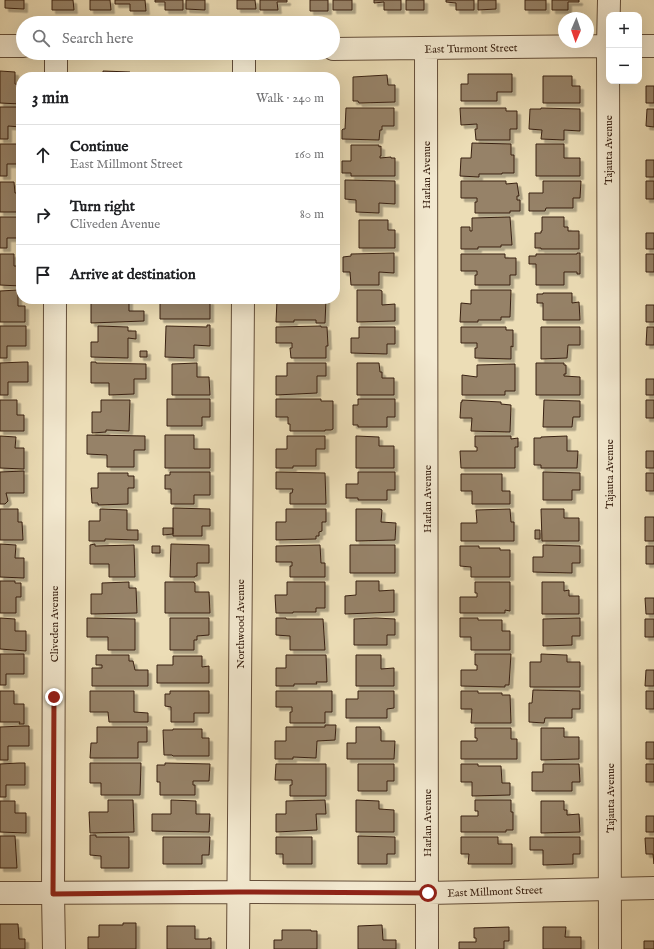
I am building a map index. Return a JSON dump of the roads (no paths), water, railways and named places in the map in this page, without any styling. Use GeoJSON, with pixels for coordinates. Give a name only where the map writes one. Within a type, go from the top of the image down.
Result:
{"type":"FeatureCollection","features":[{"type":"Feature","properties":{"kind":"street","name":"Tajauta Avenue"},"geometry":{"type":"LineString","coordinates":[[609,0],[609,12]]}},
{"type":"Feature","properties":{"kind":"street"},"geometry":{"type":"LineString","coordinates":[[0,46],[16,46]]}},
{"type":"Feature","properties":{"kind":"street","name":"East Turmont Street"},"geometry":{"type":"LineString","coordinates":[[340,49],[606,46]]}},
{"type":"Feature","properties":{"kind":"street"},"geometry":{"type":"LineString","coordinates":[[642,46],[654,46]]}},
{"type":"Feature","properties":{"kind":"street","name":"Harlan Avenue"},"geometry":{"type":"LineString","coordinates":[[426,48],[427,949]]}},
{"type":"Feature","properties":{"kind":"street","name":"Tajauta Avenue"},"geometry":{"type":"LineString","coordinates":[[609,48],[610,949]]}},
{"type":"Feature","properties":{"kind":"street"},"geometry":{"type":"LineString","coordinates":[[56,60],[56,72]]}},
{"type":"Feature","properties":{"kind":"street"},"geometry":{"type":"LineString","coordinates":[[244,60],[244,72]]}},
{"type":"Feature","properties":{"kind":"street","name":"Cliveden Avenue"},"geometry":{"type":"LineString","coordinates":[[54,949],[55,304]]}},
{"type":"Feature","properties":{"kind":"street","name":"Northwood Avenue"},"geometry":{"type":"LineString","coordinates":[[238,949],[243,304]]}},
{"type":"Feature","properties":{"kind":"street","name":"East Millmont Street"},"geometry":{"type":"LineString","coordinates":[[0,894],[238,892],[428,893],[654,888]]}}]}
